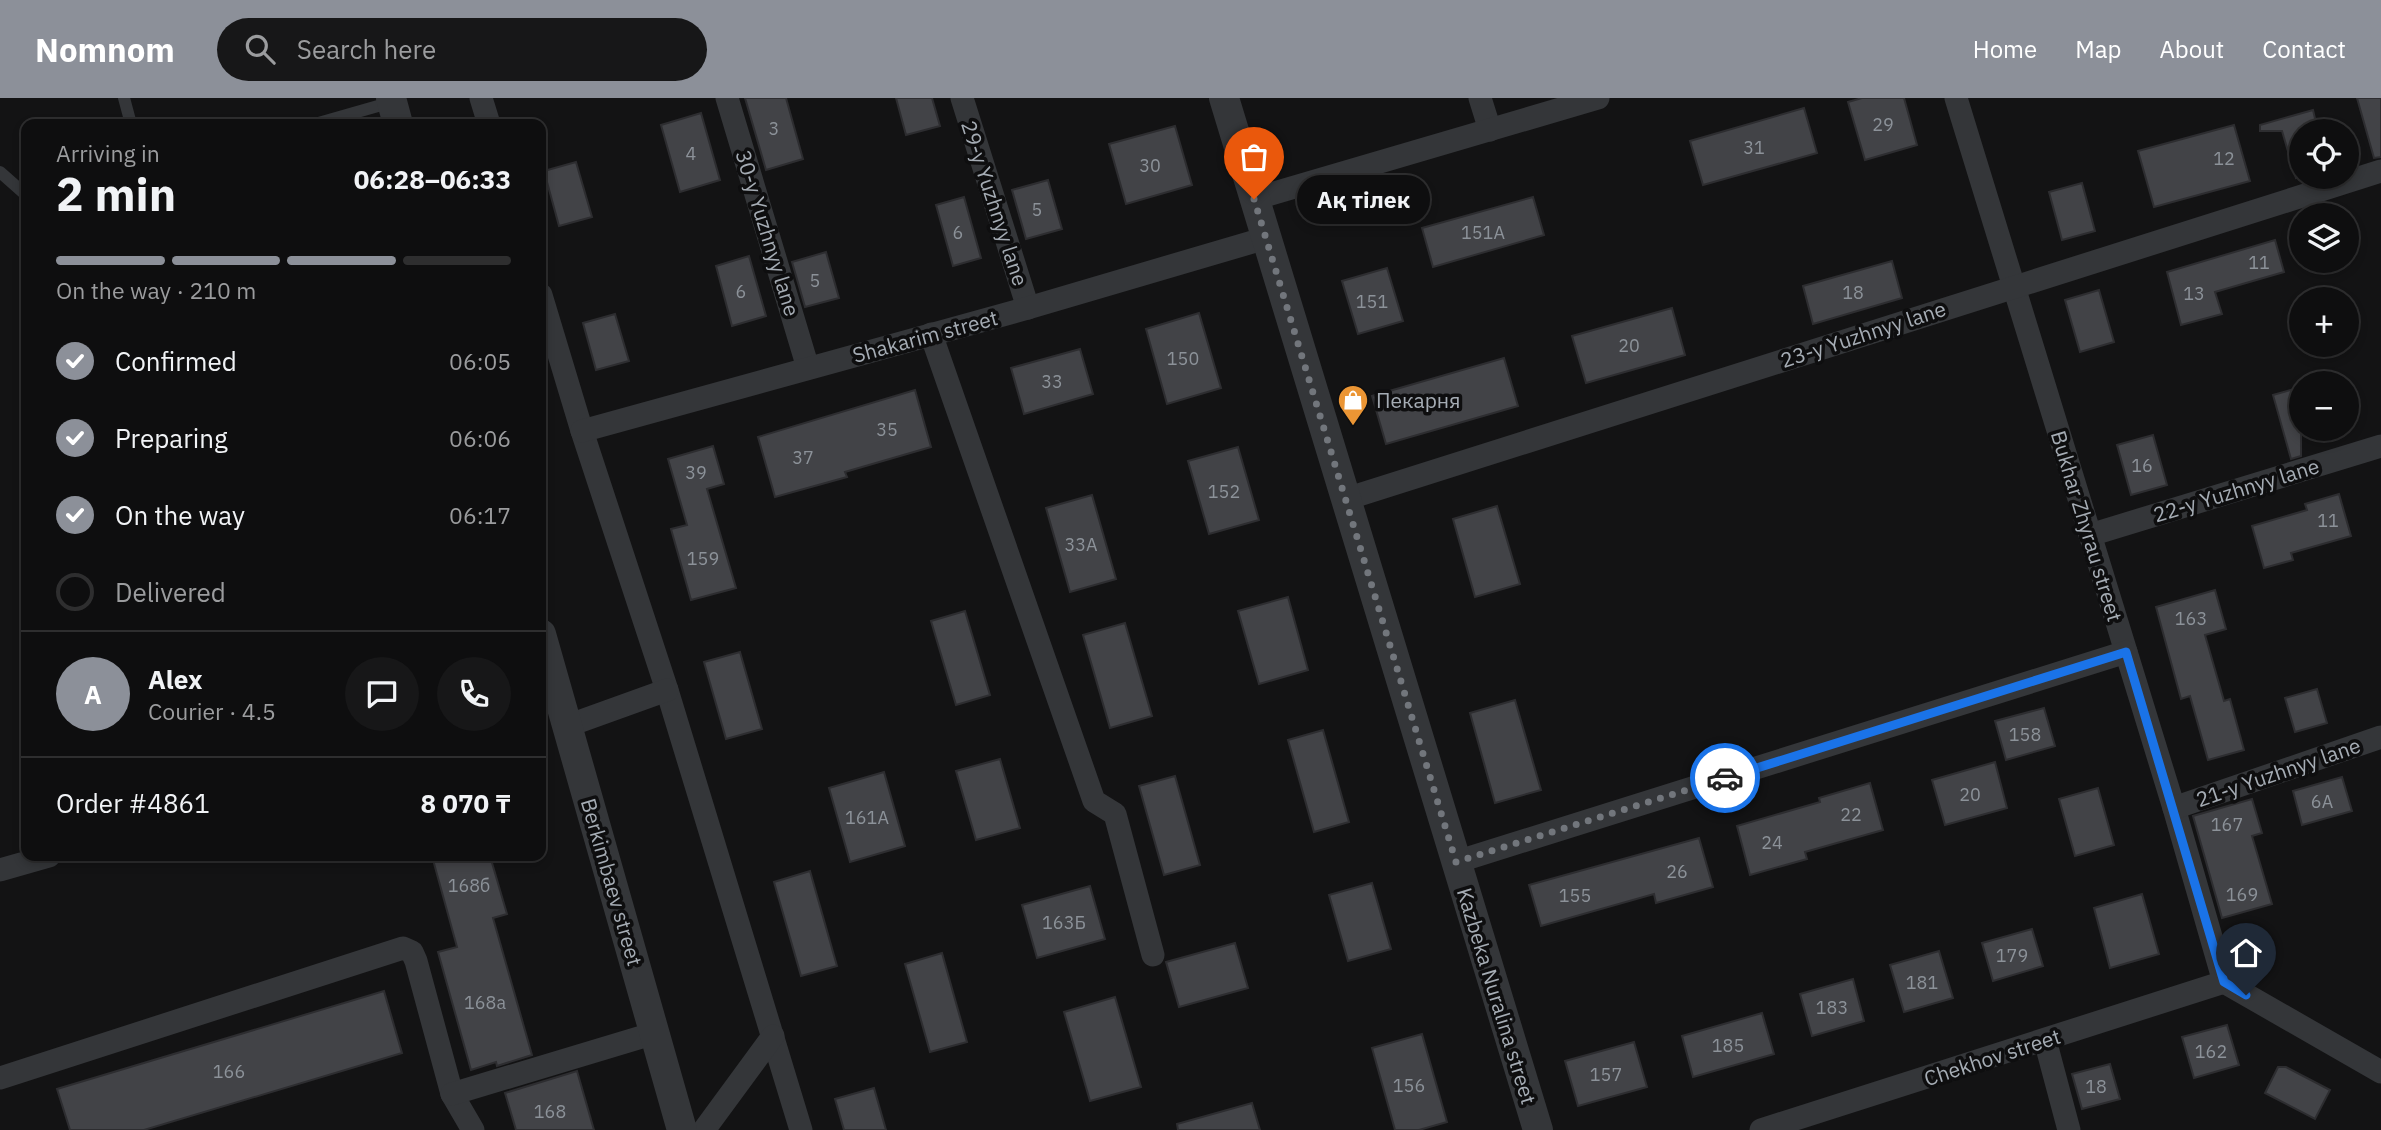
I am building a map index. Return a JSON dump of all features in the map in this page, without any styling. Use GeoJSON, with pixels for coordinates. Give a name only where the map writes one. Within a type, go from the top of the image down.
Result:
{"type":"FeatureCollection","features":[{"type":"Feature","properties":{"kind":"street"},"geometry":{"type":"LineString","coordinates":[[481,98],[487,119]]}},
{"type":"Feature","properties":{"kind":"street","name":"30-y Yuzhnyy lane"},"geometry":{"type":"LineString","coordinates":[[727,98],[808,368]]}},
{"type":"Feature","properties":{"kind":"street","name":"29-y Yuzhnyy lane"},"geometry":{"type":"LineString","coordinates":[[962,98],[1028,307]]}},
{"type":"Feature","properties":{"kind":"street","name":"Kazbeka Nuralina street"},"geometry":{"type":"LineString","coordinates":[[1224,98],[1538,1130]]}},
{"type":"Feature","properties":{"kind":"street"},"geometry":{"type":"LineString","coordinates":[[1480,98],[1490,130]]}},
{"type":"Feature","properties":{"kind":"street"},"geometry":{"type":"LineString","coordinates":[[1254,199],[1598,98]]}},
{"type":"Feature","properties":{"kind":"street","name":"Bukhar Zhyrau street"},"geometry":{"type":"LineString","coordinates":[[1956,98],[2174,808],[2224,982]]}},
{"type":"Feature","properties":{"kind":"street","name":"23-y Yuzhnyy lane"},"geometry":{"type":"LineString","coordinates":[[1346,499],[2381,171]]}},
{"type":"Feature","properties":{"kind":"street","name":"Shakarim street"},"geometry":{"type":"LineString","coordinates":[[582,431],[1266,238]]}},
{"type":"Feature","properties":{"kind":"street"},"geometry":{"type":"LineString","coordinates":[[546,312],[667,690],[801,1130]]}},
{"type":"Feature","properties":{"kind":"street"},"geometry":{"type":"LineString","coordinates":[[931,334],[1094,801],[1115,814],[1153,955]]}},
{"type":"Feature","properties":{"kind":"street","name":"22-y Yuzhnyy lane"},"geometry":{"type":"LineString","coordinates":[[2090,535],[2381,446]]}},
{"type":"Feature","properties":{"kind":"street"},"geometry":{"type":"LineString","coordinates":[[1456,862],[2126,652]]}},
{"type":"Feature","properties":{"kind":"street","name":"Berkimbaev street"},"geometry":{"type":"LineString","coordinates":[[546,671],[550,700],[567,726],[682,1130]]}},
{"type":"Feature","properties":{"kind":"street"},"geometry":{"type":"LineString","coordinates":[[567,726],[667,690]]}},
{"type":"Feature","properties":{"kind":"street","name":"21-y Yuzhnyy lane"},"geometry":{"type":"LineString","coordinates":[[2174,808],[2381,737]]}},
{"type":"Feature","properties":{"kind":"street"},"geometry":{"type":"LineString","coordinates":[[0,870],[32,861]]}},
{"type":"Feature","properties":{"kind":"street"},"geometry":{"type":"LineString","coordinates":[[0,1077],[403,948],[412,952],[416,961],[452,1094],[473,1130]]}},
{"type":"Feature","properties":{"kind":"street"},"geometry":{"type":"LineString","coordinates":[[2224,982],[2381,1072]]}},
{"type":"Feature","properties":{"kind":"street","name":"Chekhov street"},"geometry":{"type":"LineString","coordinates":[[1760,1130],[1799,1125],[2045,1040],[2224,982]]}},
{"type":"Feature","properties":{"kind":"street"},"geometry":{"type":"LineString","coordinates":[[452,1094],[655,1033]]}},
{"type":"Feature","properties":{"kind":"street"},"geometry":{"type":"LineString","coordinates":[[704,1130],[773,1036]]}},
{"type":"Feature","properties":{"kind":"street"},"geometry":{"type":"LineString","coordinates":[[2045,1040],[2069,1130]]}},
{"type":"Feature","properties":{"kind":"lane"},"geometry":{"type":"LineString","coordinates":[[124,98],[130,119]]}},
{"type":"Feature","properties":{"kind":"lane"},"geometry":{"type":"LineString","coordinates":[[340,119],[394,108]]}},
{"type":"Feature","properties":{"kind":"lane"},"geometry":{"type":"LineString","coordinates":[[0,172],[21,191]]}},
{"type":"Feature","properties":{"kind":"building"},"geometry":{"type":"Polygon","coordinates":[[[745,98],[786,98],[803,159],[766,170],[745,98]]]}},
{"type":"Feature","properties":{"kind":"building"},"geometry":{"type":"Polygon","coordinates":[[[896,98],[932,98],[940,126],[906,135],[896,98]]]}},
{"type":"Feature","properties":{"kind":"building"},"geometry":{"type":"Polygon","coordinates":[[[1862,98],[1904,98],[1917,145],[1865,160],[1848,102],[1862,98]]]}},
{"type":"Feature","properties":{"kind":"building"},"geometry":{"type":"Polygon","coordinates":[[[2357,98],[2381,98],[2381,157],[2374,158],[2357,98]]]}},
{"type":"Feature","properties":{"kind":"building"},"geometry":{"type":"Polygon","coordinates":[[[1804,108],[1817,153],[1703,185],[1690,141],[1804,108]]]}},
{"type":"Feature","properties":{"kind":"building"},"geometry":{"type":"Polygon","coordinates":[[[2313,110],[2315,119],[2289,119],[2289,154],[2282,131],[2260,131],[2260,125],[2313,110]]]}},
{"type":"Feature","properties":{"kind":"building"},"geometry":{"type":"Polygon","coordinates":[[[701,113],[720,180],[680,192],[661,125],[701,113]]]}},
{"type":"Feature","properties":{"kind":"building"},"geometry":{"type":"Polygon","coordinates":[[[2234,125],[2250,181],[2154,207],[2138,151],[2234,125]]]}},
{"type":"Feature","properties":{"kind":"building"},"geometry":{"type":"Polygon","coordinates":[[[1175,126],[1192,185],[1126,204],[1109,144],[1175,126]]]}},
{"type":"Feature","properties":{"kind":"building"},"geometry":{"type":"Polygon","coordinates":[[[576,162],[592,217],[559,226],[546,170],[576,162]]]}},
{"type":"Feature","properties":{"kind":"building"},"geometry":{"type":"Polygon","coordinates":[[[1048,180],[1062,229],[1026,239],[1012,190],[1048,180]]]}},
{"type":"Feature","properties":{"kind":"building"},"geometry":{"type":"Polygon","coordinates":[[[2082,183],[2095,231],[2062,240],[2049,192],[2082,183]]]}},
{"type":"Feature","properties":{"kind":"building"},"geometry":{"type":"Polygon","coordinates":[[[964,197],[981,258],[953,266],[936,205],[964,197]]]}},
{"type":"Feature","properties":{"kind":"building"},"geometry":{"type":"Polygon","coordinates":[[[1533,197],[1544,235],[1433,267],[1422,228],[1533,197]]]}},
{"type":"Feature","properties":{"kind":"building"},"geometry":{"type":"Polygon","coordinates":[[[2275,240],[2284,272],[2215,292],[2222,314],[2181,325],[2167,272],[2275,240]]]}},
{"type":"Feature","properties":{"kind":"building"},"geometry":{"type":"Polygon","coordinates":[[[826,252],[839,298],[805,307],[792,262],[826,252]]]}},
{"type":"Feature","properties":{"kind":"building"},"geometry":{"type":"Polygon","coordinates":[[[749,256],[766,316],[732,326],[716,266],[749,256]]]}},
{"type":"Feature","properties":{"kind":"building"},"geometry":{"type":"Polygon","coordinates":[[[1892,261],[1902,298],[1813,324],[1803,286],[1892,261]]]}},
{"type":"Feature","properties":{"kind":"building"},"geometry":{"type":"Polygon","coordinates":[[[1387,268],[1403,321],[1358,334],[1342,281],[1387,268]]]}},
{"type":"Feature","properties":{"kind":"building"},"geometry":{"type":"Polygon","coordinates":[[[2099,290],[2114,342],[2080,352],[2065,300],[2099,290]]]}},
{"type":"Feature","properties":{"kind":"building"},"geometry":{"type":"Polygon","coordinates":[[[1672,308],[1685,355],[1586,383],[1572,336],[1672,308]]]}},
{"type":"Feature","properties":{"kind":"building"},"geometry":{"type":"Polygon","coordinates":[[[1199,313],[1221,388],[1167,404],[1146,329],[1199,313]]]}},
{"type":"Feature","properties":{"kind":"building"},"geometry":{"type":"Polygon","coordinates":[[[615,314],[629,361],[596,370],[583,323],[615,314]]]}},
{"type":"Feature","properties":{"kind":"building"},"geometry":{"type":"Polygon","coordinates":[[[1080,349],[1093,394],[1024,414],[1011,368],[1080,349]]]}},
{"type":"Feature","properties":{"kind":"building"},"geometry":{"type":"Polygon","coordinates":[[[1504,358],[1518,406],[1386,444],[1372,396],[1504,358]]]}},
{"type":"Feature","properties":{"kind":"building"},"geometry":{"type":"Polygon","coordinates":[[[915,390],[931,447],[845,472],[847,477],[775,497],[758,437],[915,390]]]}},
{"type":"Feature","properties":{"kind":"building"},"geometry":{"type":"Polygon","coordinates":[[[2289,390],[2289,441],[2301,441],[2301,456],[2291,459],[2273,395],[2289,390]]]}},
{"type":"Feature","properties":{"kind":"building"},"geometry":{"type":"Polygon","coordinates":[[[2153,435],[2167,485],[2131,495],[2117,445],[2153,435]]]}},
{"type":"Feature","properties":{"kind":"building"},"geometry":{"type":"Polygon","coordinates":[[[713,446],[724,484],[707,489],[736,588],[691,600],[671,529],[687,525],[668,459],[713,446]]]}},
{"type":"Feature","properties":{"kind":"building"},"geometry":{"type":"Polygon","coordinates":[[[1238,447],[1259,520],[1209,534],[1188,461],[1238,447]]]}},
{"type":"Feature","properties":{"kind":"building"},"geometry":{"type":"Polygon","coordinates":[[[2339,494],[2351,536],[2291,553],[2293,560],[2264,568],[2252,526],[2307,510],[2305,504],[2339,494]]]}},
{"type":"Feature","properties":{"kind":"building"},"geometry":{"type":"Polygon","coordinates":[[[1092,495],[1116,579],[1070,592],[1046,508],[1092,495]]]}},
{"type":"Feature","properties":{"kind":"building"},"geometry":{"type":"Polygon","coordinates":[[[1497,506],[1520,584],[1475,597],[1453,519],[1497,506]]]}},
{"type":"Feature","properties":{"kind":"building"},"geometry":{"type":"Polygon","coordinates":[[[2215,590],[2226,629],[2205,635],[2224,701],[2230,699],[2244,750],[2208,760],[2190,696],[2181,699],[2156,607],[2215,590]]]}},
{"type":"Feature","properties":{"kind":"building"},"geometry":{"type":"Polygon","coordinates":[[[1288,597],[1308,670],[1259,684],[1238,611],[1288,597]]]}},
{"type":"Feature","properties":{"kind":"building"},"geometry":{"type":"Polygon","coordinates":[[[965,611],[990,695],[956,705],[931,621],[965,611]]]}},
{"type":"Feature","properties":{"kind":"building"},"geometry":{"type":"Polygon","coordinates":[[[1125,623],[1152,716],[1110,728],[1083,635],[1125,623]]]}},
{"type":"Feature","properties":{"kind":"building"},"geometry":{"type":"Polygon","coordinates":[[[740,652],[762,729],[726,739],[704,662],[740,652]]]}},
{"type":"Feature","properties":{"kind":"building"},"geometry":{"type":"Polygon","coordinates":[[[2317,689],[2327,723],[2295,732],[2285,698],[2317,689]]]}},
{"type":"Feature","properties":{"kind":"building"},"geometry":{"type":"Polygon","coordinates":[[[1515,700],[1541,790],[1495,803],[1470,713],[1515,700]]]}},
{"type":"Feature","properties":{"kind":"building"},"geometry":{"type":"Polygon","coordinates":[[[2044,708],[2055,746],[2006,760],[1995,721],[2044,708]]]}},
{"type":"Feature","properties":{"kind":"building"},"geometry":{"type":"Polygon","coordinates":[[[1323,730],[1349,822],[1314,832],[1288,740],[1323,730]]]}},
{"type":"Feature","properties":{"kind":"building"},"geometry":{"type":"Polygon","coordinates":[[[1000,759],[1020,828],[976,840],[956,771],[1000,759]]]}},
{"type":"Feature","properties":{"kind":"building"},"geometry":{"type":"Polygon","coordinates":[[[1995,762],[2007,808],[1945,825],[1932,780],[1995,762]]]}},
{"type":"Feature","properties":{"kind":"building"},"geometry":{"type":"Polygon","coordinates":[[[884,772],[905,846],[850,862],[829,788],[884,772]]]}},
{"type":"Feature","properties":{"kind":"building"},"geometry":{"type":"Polygon","coordinates":[[[1175,776],[1200,865],[1164,875],[1139,786],[1175,776]]]}},
{"type":"Feature","properties":{"kind":"building"},"geometry":{"type":"Polygon","coordinates":[[[2342,777],[2352,811],[2302,825],[2293,791],[2342,777]]]}},
{"type":"Feature","properties":{"kind":"building"},"geometry":{"type":"Polygon","coordinates":[[[1870,783],[1883,830],[1805,852],[1807,859],[1750,875],[1737,826],[1820,802],[1819,798],[1870,783]]]}},
{"type":"Feature","properties":{"kind":"building"},"geometry":{"type":"Polygon","coordinates":[[[2098,788],[2114,845],[2075,856],[2059,799],[2098,788]]]}},
{"type":"Feature","properties":{"kind":"building"},"geometry":{"type":"Polygon","coordinates":[[[2252,799],[2262,833],[2252,836],[2272,904],[2222,918],[2193,816],[2252,799]]]}},
{"type":"Feature","properties":{"kind":"building"},"geometry":{"type":"Polygon","coordinates":[[[1699,838],[1713,887],[1656,903],[1654,894],[1541,926],[1529,885],[1699,838]]]}},
{"type":"Feature","properties":{"kind":"building"},"geometry":{"type":"Polygon","coordinates":[[[433,861],[491,861],[507,914],[493,918],[532,1055],[497,1066],[496,1062],[471,1070],[438,952],[457,947],[433,861]]]}},
{"type":"Feature","properties":{"kind":"building"},"geometry":{"type":"Polygon","coordinates":[[[810,871],[837,966],[801,976],[774,882],[810,871]]]}},
{"type":"Feature","properties":{"kind":"building"},"geometry":{"type":"Polygon","coordinates":[[[1372,883],[1391,949],[1348,961],[1329,895],[1372,883]]]}},
{"type":"Feature","properties":{"kind":"building"},"geometry":{"type":"Polygon","coordinates":[[[1090,886],[1105,939],[1037,958],[1022,905],[1090,886]]]}},
{"type":"Feature","properties":{"kind":"building"},"geometry":{"type":"Polygon","coordinates":[[[2142,894],[2159,954],[2110,968],[2094,908],[2142,894]]]}},
{"type":"Feature","properties":{"kind":"building"},"geometry":{"type":"Polygon","coordinates":[[[2032,929],[2043,966],[1993,981],[1982,943],[2032,929]]]}},
{"type":"Feature","properties":{"kind":"building"},"geometry":{"type":"Polygon","coordinates":[[[1235,943],[1248,988],[1179,1007],[1166,962],[1235,943]]]}},
{"type":"Feature","properties":{"kind":"building"},"geometry":{"type":"Polygon","coordinates":[[[1939,951],[1953,998],[1904,1012],[1890,965],[1939,951]]]}},
{"type":"Feature","properties":{"kind":"building"},"geometry":{"type":"Polygon","coordinates":[[[942,953],[967,1042],[930,1052],[905,964],[942,953]]]}},
{"type":"Feature","properties":{"kind":"building"},"geometry":{"type":"Polygon","coordinates":[[[1853,979],[1864,1021],[1812,1036],[1800,994],[1853,979]]]}},
{"type":"Feature","properties":{"kind":"building"},"geometry":{"type":"Polygon","coordinates":[[[384,991],[402,1053],[144,1130],[70,1130],[57,1089],[384,991]]]}},
{"type":"Feature","properties":{"kind":"building"},"geometry":{"type":"Polygon","coordinates":[[[1115,997],[1141,1087],[1090,1101],[1064,1012],[1115,997]]]}},
{"type":"Feature","properties":{"kind":"building"},"geometry":{"type":"Polygon","coordinates":[[[1762,1013],[1774,1054],[1693,1077],[1682,1036],[1762,1013]]]}},
{"type":"Feature","properties":{"kind":"building"},"geometry":{"type":"Polygon","coordinates":[[[2227,1025],[2239,1065],[2194,1078],[2182,1037],[2227,1025]]]}},
{"type":"Feature","properties":{"kind":"building"},"geometry":{"type":"Polygon","coordinates":[[[1422,1034],[1447,1122],[1419,1130],[1395,1130],[1372,1048],[1422,1034]]]}},
{"type":"Feature","properties":{"kind":"building"},"geometry":{"type":"Polygon","coordinates":[[[1634,1042],[1647,1087],[1578,1106],[1565,1061],[1634,1042]]]}},
{"type":"Feature","properties":{"kind":"building"},"geometry":{"type":"Polygon","coordinates":[[[2110,1064],[2120,1099],[2082,1109],[2072,1074],[2110,1064]]]}},
{"type":"Feature","properties":{"kind":"building"},"geometry":{"type":"Polygon","coordinates":[[[2278,1067],[2286,1067],[2330,1090],[2315,1119],[2265,1093],[2278,1067]]]}},
{"type":"Feature","properties":{"kind":"building"},"geometry":{"type":"Polygon","coordinates":[[[577,1071],[594,1130],[516,1130],[505,1093],[577,1071]]]}},
{"type":"Feature","properties":{"kind":"building"},"geometry":{"type":"Polygon","coordinates":[[[874,1088],[886,1130],[844,1130],[835,1099],[874,1088]]]}},
{"type":"Feature","properties":{"kind":"building"},"geometry":{"type":"Polygon","coordinates":[[[1252,1103],[1260,1130],[1178,1130],[1177,1124],[1252,1103]]]}},
{"type":"Feature","properties":{"kind":"way so far"},"geometry":{"type":"LineString","coordinates":[[1254,199],[1456,862],[1725,778]]}},
{"type":"Feature","properties":{"kind":"place","name":"Ақ тілек"},"geometry":{"type":"Point","coordinates":[1254,199]}},
{"type":"Feature","properties":{"kind":"place","name":"Пекарня"},"geometry":{"type":"Point","coordinates":[1353,427]}},
{"type":"Feature","properties":{"kind":"route"},"geometry":{"type":"LineString","coordinates":[[1725,778],[2126,652],[2224,982],[2246,995]]}}]}
